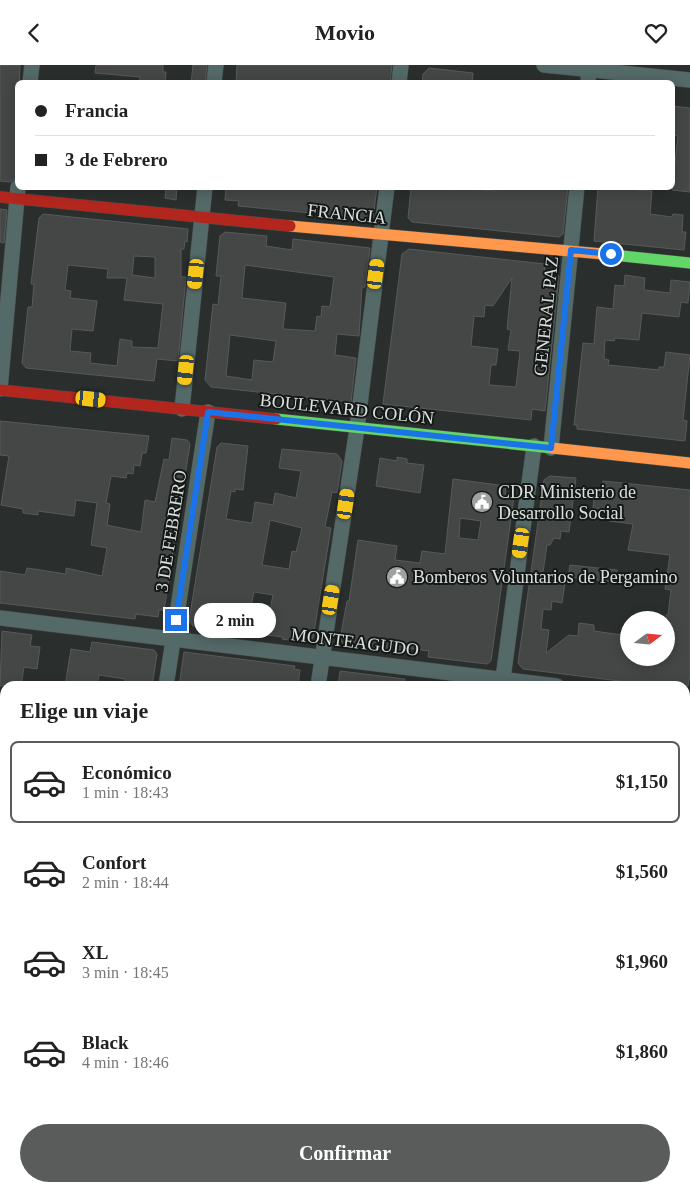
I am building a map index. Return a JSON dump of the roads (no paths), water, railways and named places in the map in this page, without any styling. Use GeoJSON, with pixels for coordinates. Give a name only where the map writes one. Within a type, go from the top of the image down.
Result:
{"type":"FeatureCollection","features":[{"type":"Feature","properties":{"kind":"main road","name":"FRANCIA"},"geometry":{"type":"LineString","coordinates":[[0,197],[17,193],[202,217],[381,235],[571,250],[690,263]]}},
{"type":"Feature","properties":{"kind":"main road","name":"BOULEVARD COLÓN"},"geometry":{"type":"LineString","coordinates":[[0,389],[690,463]]}},
{"type":"Feature","properties":{"kind":"street"},"geometry":{"type":"LineString","coordinates":[[30,80],[32,65]]}},
{"type":"Feature","properties":{"kind":"street"},"geometry":{"type":"LineString","coordinates":[[214,80],[216,65]]}},
{"type":"Feature","properties":{"kind":"street"},"geometry":{"type":"LineString","coordinates":[[399,80],[401,65]]}},
{"type":"Feature","properties":{"kind":"street"},"geometry":{"type":"LineString","coordinates":[[544,65],[589,72],[690,80]]}},
{"type":"Feature","properties":{"kind":"street"},"geometry":{"type":"LineString","coordinates":[[182,409],[205,190]]}},
{"type":"Feature","properties":{"kind":"street"},"geometry":{"type":"LineString","coordinates":[[319,681],[357,428],[386,190]]}},
{"type":"Feature","properties":{"kind":"street","name":"GENERAL PAZ"},"geometry":{"type":"LineString","coordinates":[[551,448],[577,190]]}},
{"type":"Feature","properties":{"kind":"street"},"geometry":{"type":"LineString","coordinates":[[0,389],[17,193]]}},
{"type":"Feature","properties":{"kind":"street","name":"3 DE FEBRERO"},"geometry":{"type":"LineString","coordinates":[[167,681],[208,412]]}},
{"type":"Feature","properties":{"kind":"street"},"geometry":{"type":"LineString","coordinates":[[502,681],[534,446]]}},
{"type":"Feature","properties":{"kind":"street","name":"MONTEAGUDO"},"geometry":{"type":"LineString","coordinates":[[0,618],[323,657],[488,681]]}},
{"type":"Feature","properties":{"kind":"place","name":"CDR Ministerio de Desarrollo Social"},"geometry":{"type":"Point","coordinates":[482,502]}},
{"type":"Feature","properties":{"kind":"place","name":"Bomberos Voluntarios de Pergamino"},"geometry":{"type":"Point","coordinates":[397,577]}}]}
